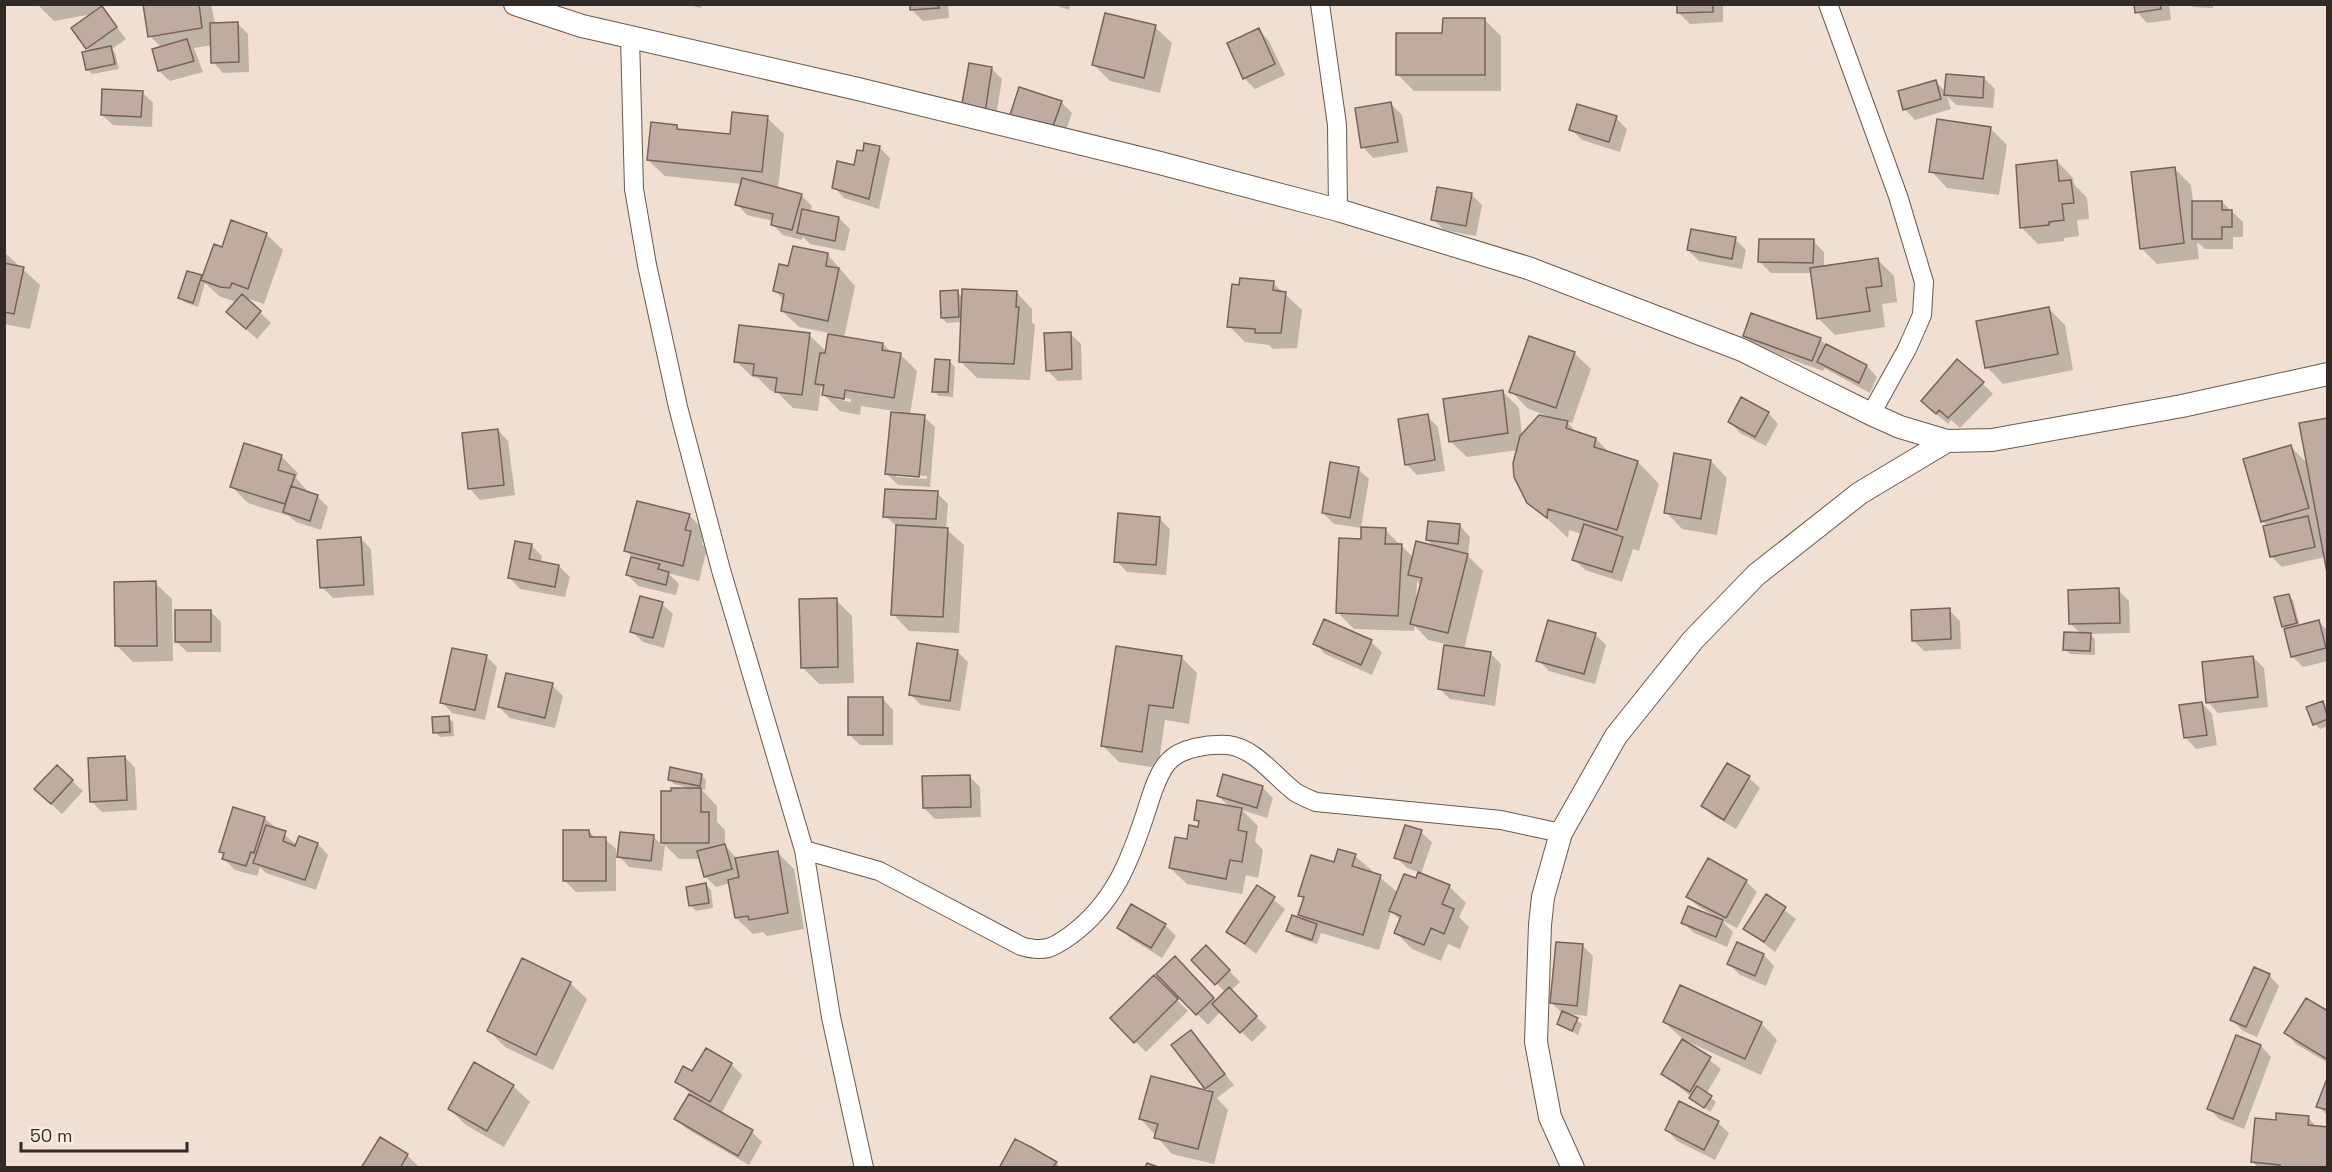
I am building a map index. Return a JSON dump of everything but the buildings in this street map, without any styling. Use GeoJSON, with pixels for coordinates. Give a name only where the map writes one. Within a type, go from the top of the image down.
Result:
{"type":"FeatureCollection","features":[{"type":"Feature","properties":{"kind":"street"},"geometry":{"type":"LineString","coordinates":[[515,4],[582,26],[1148,160],[1338,210],[1528,268],[1721,342],[1816,384],[1899,427],[1947,441],[2003,438],[2182,406],[2328,375]]}},
{"type":"Feature","properties":{"kind":"street"},"geometry":{"type":"LineString","coordinates":[[1320,4],[1337,126],[1338,210]]}},
{"type":"Feature","properties":{"kind":"street"},"geometry":{"type":"LineString","coordinates":[[1828,4],[1898,196],[1924,282],[1922,315],[1907,349],[1870,414]]}},
{"type":"Feature","properties":{"kind":"street"},"geometry":{"type":"LineString","coordinates":[[630,37],[634,189],[678,407],[721,570],[804,850],[831,1017],[864,1167]]}},
{"type":"Feature","properties":{"kind":"street"},"geometry":{"type":"LineString","coordinates":[[1573,1167],[1550,1117],[1536,1042],[1543,897],[1561,833],[1616,736],[1693,640],[1756,575],[1860,493],[1947,441]]}},
{"type":"Feature","properties":{"kind":"street"},"geometry":{"type":"LineString","coordinates":[[804,850],[879,871],[1011,941],[1038,951],[1057,945],[1098,914],[1110,898],[1135,846],[1148,806],[1168,762],[1181,752],[1209,746],[1231,746],[1253,755],[1297,794],[1316,802],[1501,820],[1561,833]]}}]}
